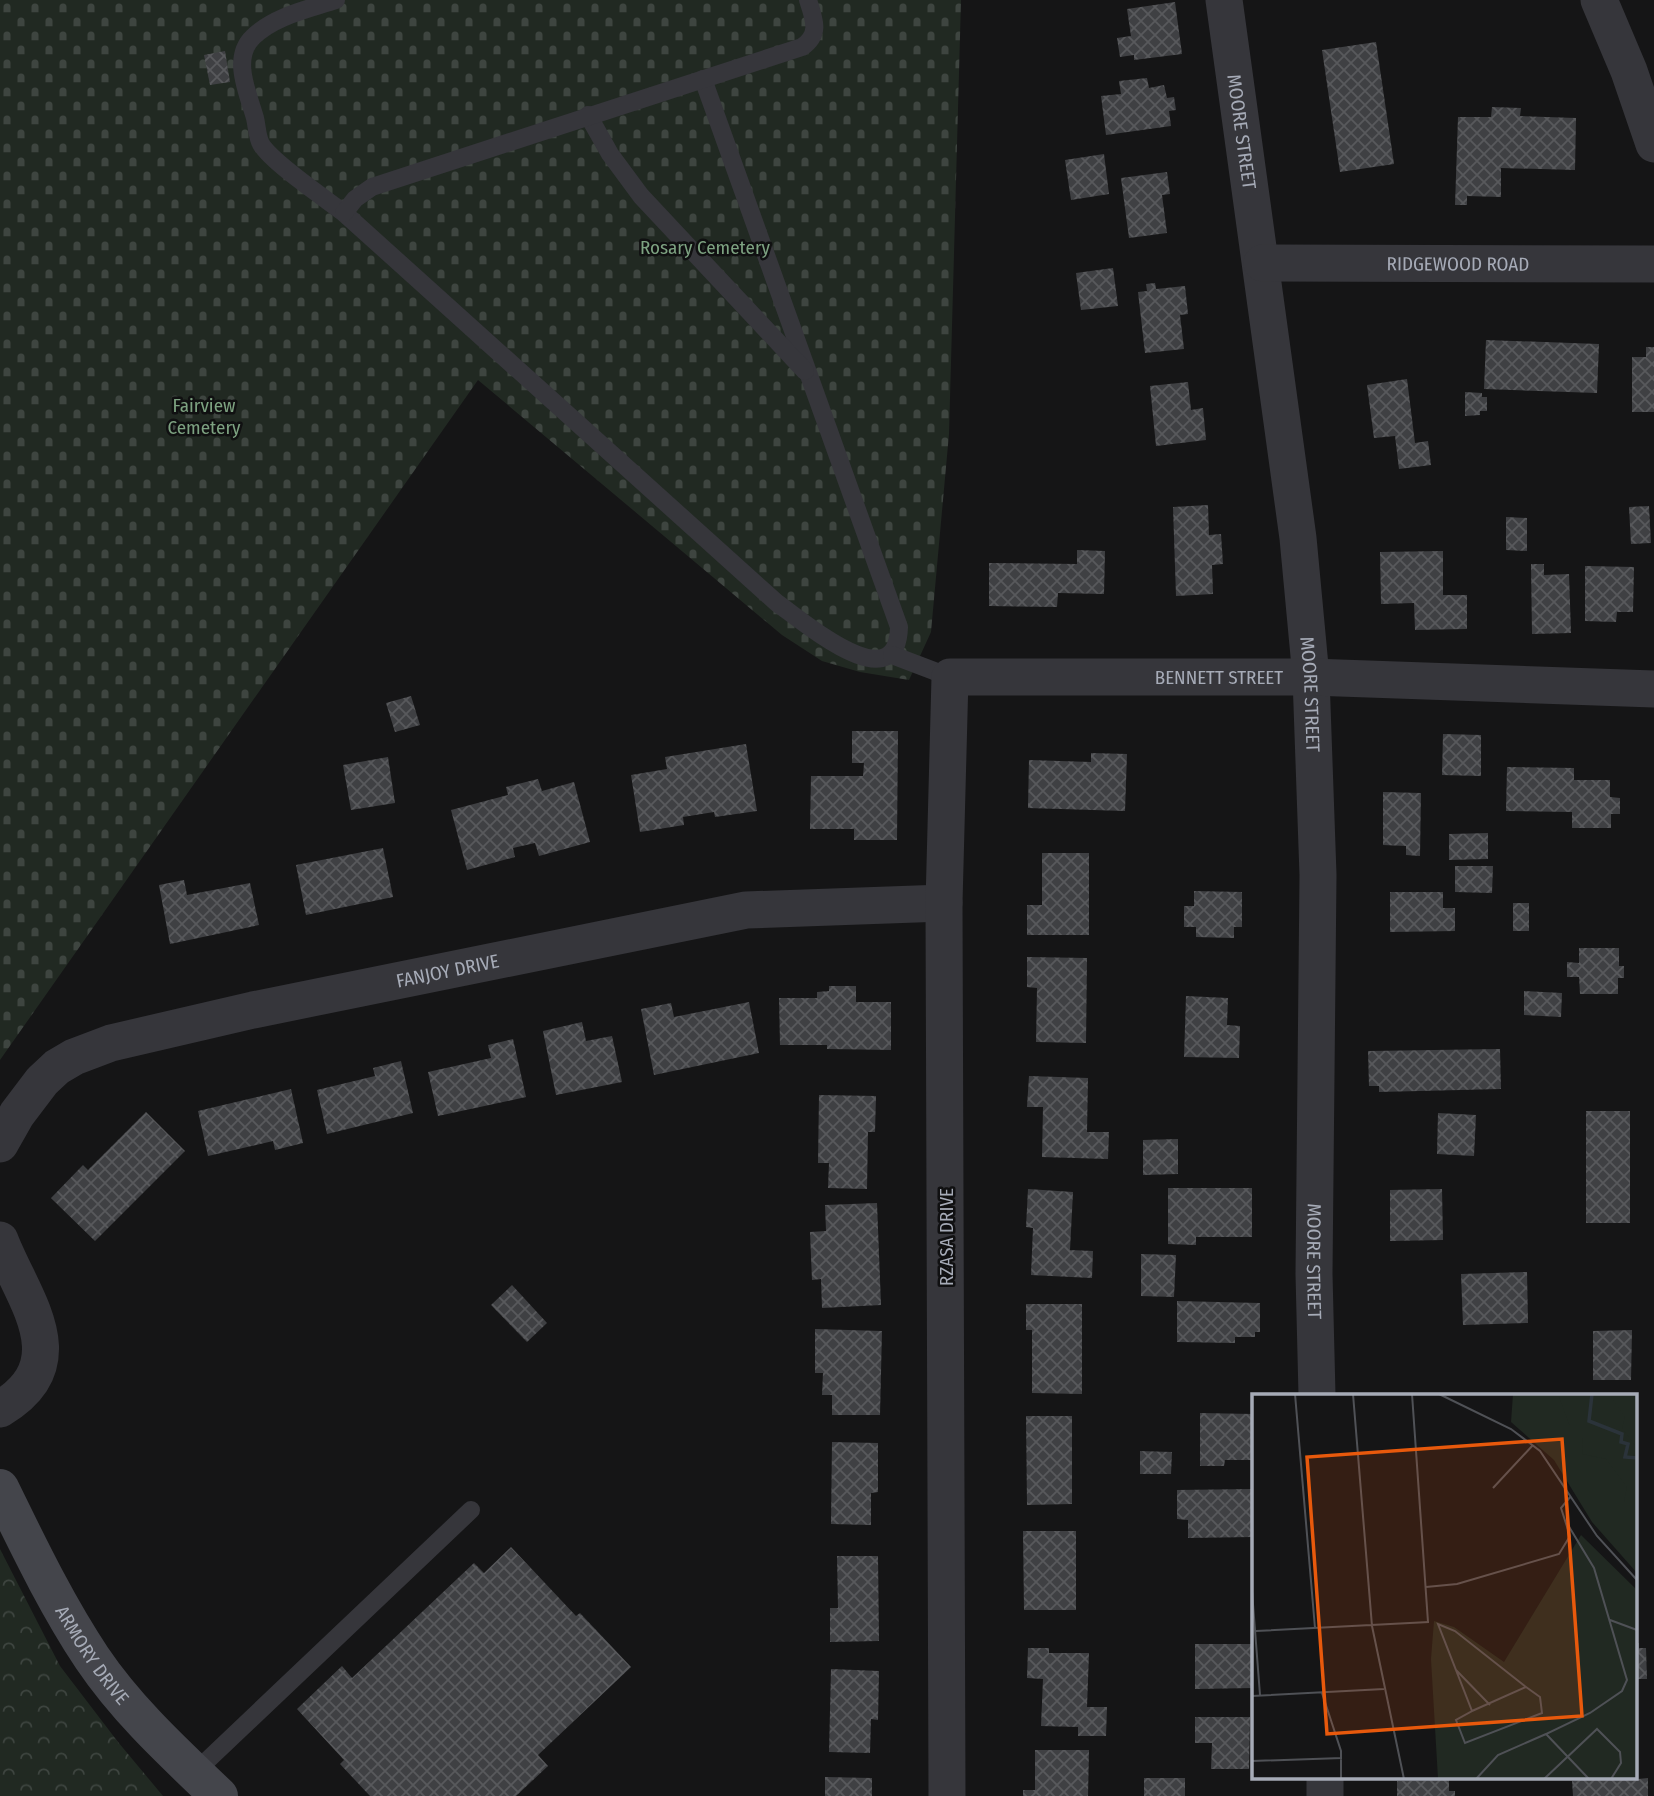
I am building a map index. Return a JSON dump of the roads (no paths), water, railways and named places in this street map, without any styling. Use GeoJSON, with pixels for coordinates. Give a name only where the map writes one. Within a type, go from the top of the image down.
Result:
{"type":"FeatureCollection","features":[{"type":"Feature","properties":{"kind":"main road","name":"ARMORY DRIVE"},"geometry":{"type":"LineString","coordinates":[[0,1488],[63,1611],[93,1659],[151,1729],[207,1785]]}},
{"type":"Feature","properties":{"kind":"street","name":"MOORE STREET"},"geometry":{"type":"LineString","coordinates":[[1224,0],[1298,538],[1311,677],[1318,875],[1314,1261],[1317,1394]]}},
{"type":"Feature","properties":{"kind":"street"},"geometry":{"type":"LineString","coordinates":[[1599,0],[1629,71],[1654,144]]}},
{"type":"Feature","properties":{"kind":"street","name":"RIDGEWOOD ROAD"},"geometry":{"type":"LineString","coordinates":[[1262,263],[1654,264]]}},
{"type":"Feature","properties":{"kind":"street","name":"BENNETT STREET"},"geometry":{"type":"LineString","coordinates":[[950,677],[1311,677],[1654,689]]}},
{"type":"Feature","properties":{"kind":"street","name":"RZASA DRIVE"},"geometry":{"type":"LineString","coordinates":[[947,1796],[944,903],[950,677]]}},
{"type":"Feature","properties":{"kind":"street","name":"FANJOY DRIVE"},"geometry":{"type":"LineString","coordinates":[[0,1144],[17,1114],[42,1081],[57,1067],[74,1057],[111,1043],[253,1010],[746,910],[944,903]]}},
{"type":"Feature","properties":{"kind":"street"},"geometry":{"type":"LineString","coordinates":[[0,1240],[31,1306],[40,1334],[41,1352],[25,1389],[0,1409]]}},
{"type":"Feature","properties":{"kind":"street"},"geometry":{"type":"LineString","coordinates":[[1325,1778],[1325,1796]]}},
{"type":"Feature","properties":{"kind":"lane"},"geometry":{"type":"LineString","coordinates":[[336,0],[271,24],[244,49],[244,79],[261,144],[292,173],[344,214],[777,603],[854,654],[877,660],[892,654],[950,677]]}},
{"type":"Feature","properties":{"kind":"lane"},"geometry":{"type":"LineString","coordinates":[[344,214],[355,199],[372,187],[802,47],[814,34],[815,25],[808,0]]}},
{"type":"Feature","properties":{"kind":"lane"},"geometry":{"type":"LineString","coordinates":[[703,79],[900,627],[899,638],[892,654]]}},
{"type":"Feature","properties":{"kind":"lane"},"geometry":{"type":"LineString","coordinates":[[589,115],[610,154],[641,196],[809,376]]}},
{"type":"Feature","properties":{"kind":"lane"},"geometry":{"type":"LineString","coordinates":[[207,1785],[471,1510]]}},
{"type":"Feature","properties":{"kind":"park label","name":"Rosary Cemetery"},"geometry":{"type":"Point","coordinates":[705,247]}},
{"type":"Feature","properties":{"kind":"park label","name":"Fairview Cemetery"},"geometry":{"type":"Point","coordinates":[204,416]}}]}
